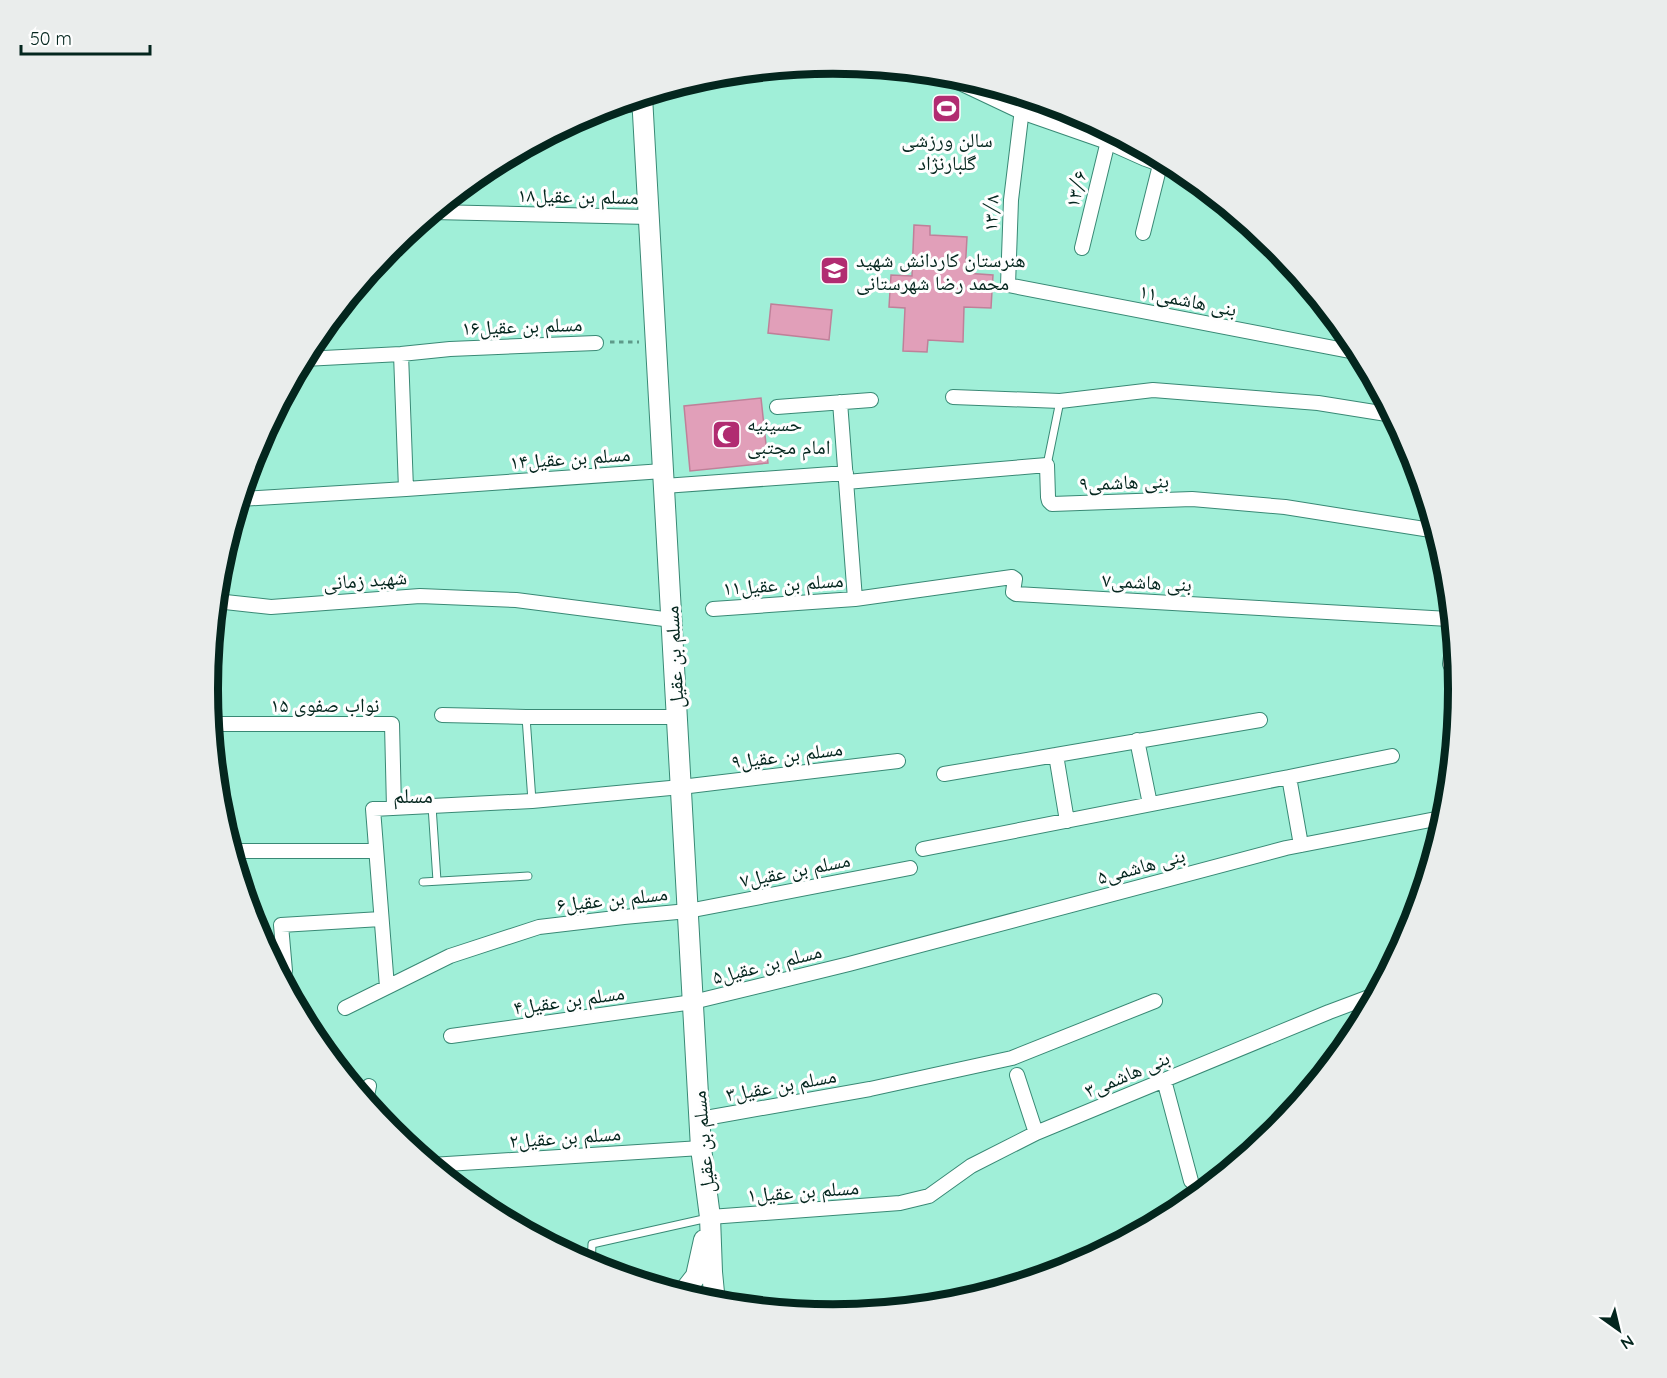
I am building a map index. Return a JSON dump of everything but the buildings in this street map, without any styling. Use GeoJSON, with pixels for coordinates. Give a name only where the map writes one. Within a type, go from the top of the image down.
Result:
{"type":"FeatureCollection","features":[{"type":"Feature","properties":{"kind":"street"},"geometry":{"type":"LineString","coordinates":[[988,93],[1022,109],[1088,129]]}},
{"type":"Feature","properties":{"kind":"street","name":"مسلم بن عقیل"},"geometry":{"type":"LineString","coordinates":[[643,104],[701,1148],[710,1217],[714,1293]]}},
{"type":"Feature","properties":{"kind":"street","name":"۱۳/۸"},"geometry":{"type":"LineString","coordinates":[[1008,285],[1011,200],[1022,109]]}},
{"type":"Feature","properties":{"kind":"street","name":"۱۳/۶"},"geometry":{"type":"LineString","coordinates":[[1082,248],[1108,138]]}},
{"type":"Feature","properties":{"kind":"street"},"geometry":{"type":"LineString","coordinates":[[1143,233],[1159,167]]}},
{"type":"Feature","properties":{"kind":"street","name":"مسلم بن عقیل۱۸"},"geometry":{"type":"LineString","coordinates":[[445,212],[649,217]]}},
{"type":"Feature","properties":{"kind":"street","name":"بنی هاشمی۱۱"},"geometry":{"type":"LineString","coordinates":[[1008,285],[1347,351]]}},
{"type":"Feature","properties":{"kind":"street","name":"مسلم بن عقیل۱۶"},"geometry":{"type":"LineString","coordinates":[[315,358],[450,349],[596,343]]}},
{"type":"Feature","properties":{"kind":"street"},"geometry":{"type":"LineString","coordinates":[[401,354],[406,489]]}},
{"type":"Feature","properties":{"kind":"street"},"geometry":{"type":"LineString","coordinates":[[953,397],[1060,401],[1153,390],[1318,403],[1384,413]]}},
{"type":"Feature","properties":{"kind":"street"},"geometry":{"type":"LineString","coordinates":[[777,407],[872,400]]}},
{"type":"Feature","properties":{"kind":"street"},"geometry":{"type":"LineString","coordinates":[[840,402],[855,599]]}},
{"type":"Feature","properties":{"kind":"street"},"geometry":{"type":"LineString","coordinates":[[846,477],[1047,465]]}},
{"type":"Feature","properties":{"kind":"street","name":"بنی هاشمی۹"},"geometry":{"type":"LineString","coordinates":[[1047,465],[1048,497],[1052,504],[1192,499],[1285,507],[1428,530]]}},
{"type":"Feature","properties":{"kind":"street","name":"مسلم بن عقیل۱۴"},"geometry":{"type":"LineString","coordinates":[[249,498],[480,484],[846,477]]}},
{"type":"Feature","properties":{"kind":"street","name":"بنی هاشمی۷"},"geometry":{"type":"LineString","coordinates":[[855,599],[1012,577],[1015,579],[1013,592],[1016,594],[1445,619]]}},
{"type":"Feature","properties":{"kind":"street","name":"شهید زمانی"},"geometry":{"type":"LineString","coordinates":[[224,602],[271,606],[420,596],[516,600],[672,620]]}},
{"type":"Feature","properties":{"kind":"street","name":"مسلم بن عقیل۱۱"},"geometry":{"type":"LineString","coordinates":[[713,609],[855,599]]}},
{"type":"Feature","properties":{"kind":"street"},"geometry":{"type":"LineString","coordinates":[[442,715],[677,717]]}},
{"type":"Feature","properties":{"kind":"street"},"geometry":{"type":"LineString","coordinates":[[944,774],[1260,720]]}},
{"type":"Feature","properties":{"kind":"street","name":"نواب صفوی ۱۵"},"geometry":{"type":"LineString","coordinates":[[219,724],[392,724],[394,808]]}},
{"type":"Feature","properties":{"kind":"street"},"geometry":{"type":"LineString","coordinates":[[1137,741],[1150,804]]}},
{"type":"Feature","properties":{"kind":"street"},"geometry":{"type":"LineString","coordinates":[[1056,754],[1067,820]]}},
{"type":"Feature","properties":{"kind":"street"},"geometry":{"type":"LineString","coordinates":[[923,849],[1392,756]]}},
{"type":"Feature","properties":{"kind":"street","name":"مسلم بن عقیل۹"},"geometry":{"type":"LineString","coordinates":[[394,808],[532,801],[681,788],[898,761]]}},
{"type":"Feature","properties":{"kind":"street"},"geometry":{"type":"LineString","coordinates":[[1289,777],[1300,845]]}},
{"type":"Feature","properties":{"kind":"street"},"geometry":{"type":"LineString","coordinates":[[387,987],[373,809],[394,808]]}},
{"type":"Feature","properties":{"kind":"street","name":"بنی هاشمی۵"},"geometry":{"type":"LineString","coordinates":[[849,964],[1300,845],[1435,819]]}},
{"type":"Feature","properties":{"kind":"street"},"geometry":{"type":"LineString","coordinates":[[240,851],[376,851]]}},
{"type":"Feature","properties":{"kind":"street","name":"مسلم بن عقیل۷"},"geometry":{"type":"LineString","coordinates":[[688,911],[910,868]]}},
{"type":"Feature","properties":{"kind":"street","name":"مسلم بن عقیل۶"},"geometry":{"type":"LineString","coordinates":[[345,1008],[450,956],[539,927],[688,911]]}},
{"type":"Feature","properties":{"kind":"street"},"geometry":{"type":"LineString","coordinates":[[285,968],[281,925],[381,919]]}},
{"type":"Feature","properties":{"kind":"street","name":"مسلم بن عقیل۵"},"geometry":{"type":"LineString","coordinates":[[693,1002],[849,964]]}},
{"type":"Feature","properties":{"kind":"street","name":"بنی هاشمی۳"},"geometry":{"type":"LineString","coordinates":[[900,1203],[929,1196],[971,1166],[1036,1133],[1366,998]]}},
{"type":"Feature","properties":{"kind":"street","name":"مسلم بن عقیل۳"},"geometry":{"type":"LineString","coordinates":[[700,1119],[870,1089],[1012,1058],[1155,1001]]}},
{"type":"Feature","properties":{"kind":"street","name":"مسلم بن عقیل۴"},"geometry":{"type":"LineString","coordinates":[[451,1036],[693,1002]]}},
{"type":"Feature","properties":{"kind":"street"},"geometry":{"type":"LineString","coordinates":[[1017,1075],[1036,1133]]}},
{"type":"Feature","properties":{"kind":"street"},"geometry":{"type":"LineString","coordinates":[[1164,1080],[1191,1181]]}},
{"type":"Feature","properties":{"kind":"street"},"geometry":{"type":"LineString","coordinates":[[368,1091],[369,1086]]}},
{"type":"Feature","properties":{"kind":"street","name":"مسلم بن عقیل۲"},"geometry":{"type":"LineString","coordinates":[[443,1164],[701,1148]]}},
{"type":"Feature","properties":{"kind":"street","name":"مسلم بن عقیل۱"},"geometry":{"type":"LineString","coordinates":[[710,1217],[900,1203]]}},
{"type":"Feature","properties":{"kind":"street"},"geometry":{"type":"LineString","coordinates":[[687,1287],[696,1276],[710,1217]]}},
{"type":"Feature","properties":{"kind":"lane"},"geometry":{"type":"LineString","coordinates":[[1047,465],[1060,401]]}},
{"type":"Feature","properties":{"kind":"lane"},"geometry":{"type":"LineString","coordinates":[[526,717],[532,801]]}},
{"type":"Feature","properties":{"kind":"lane"},"geometry":{"type":"LineString","coordinates":[[432,806],[437,882]]}},
{"type":"Feature","properties":{"kind":"lane"},"geometry":{"type":"LineString","coordinates":[[423,882],[528,876]]}},
{"type":"Feature","properties":{"kind":"lane"},"geometry":{"type":"LineString","coordinates":[[591,1255],[592,1244],[710,1217]]}},
{"type":"Feature","properties":{"kind":"path"},"geometry":{"type":"LineString","coordinates":[[596,343],[656,341]]}},
{"type":"Feature","properties":{"kind":"place","name":"سالن ورزشی گلبارنژاد"},"geometry":{"type":"Point","coordinates":[947,109]}},
{"type":"Feature","properties":{"kind":"place","name":"هنرستان کاردانش شهید محمد رضا شهرستانی"},"geometry":{"type":"Point","coordinates":[835,271]}},
{"type":"Feature","properties":{"kind":"place","name":"حسینیه امام مجتبی"},"geometry":{"type":"Point","coordinates":[726,435]}},
{"type":"Feature","properties":{"kind":"district","name":"مسلم"},"geometry":{"type":"Point","coordinates":[413,796]}}]}
